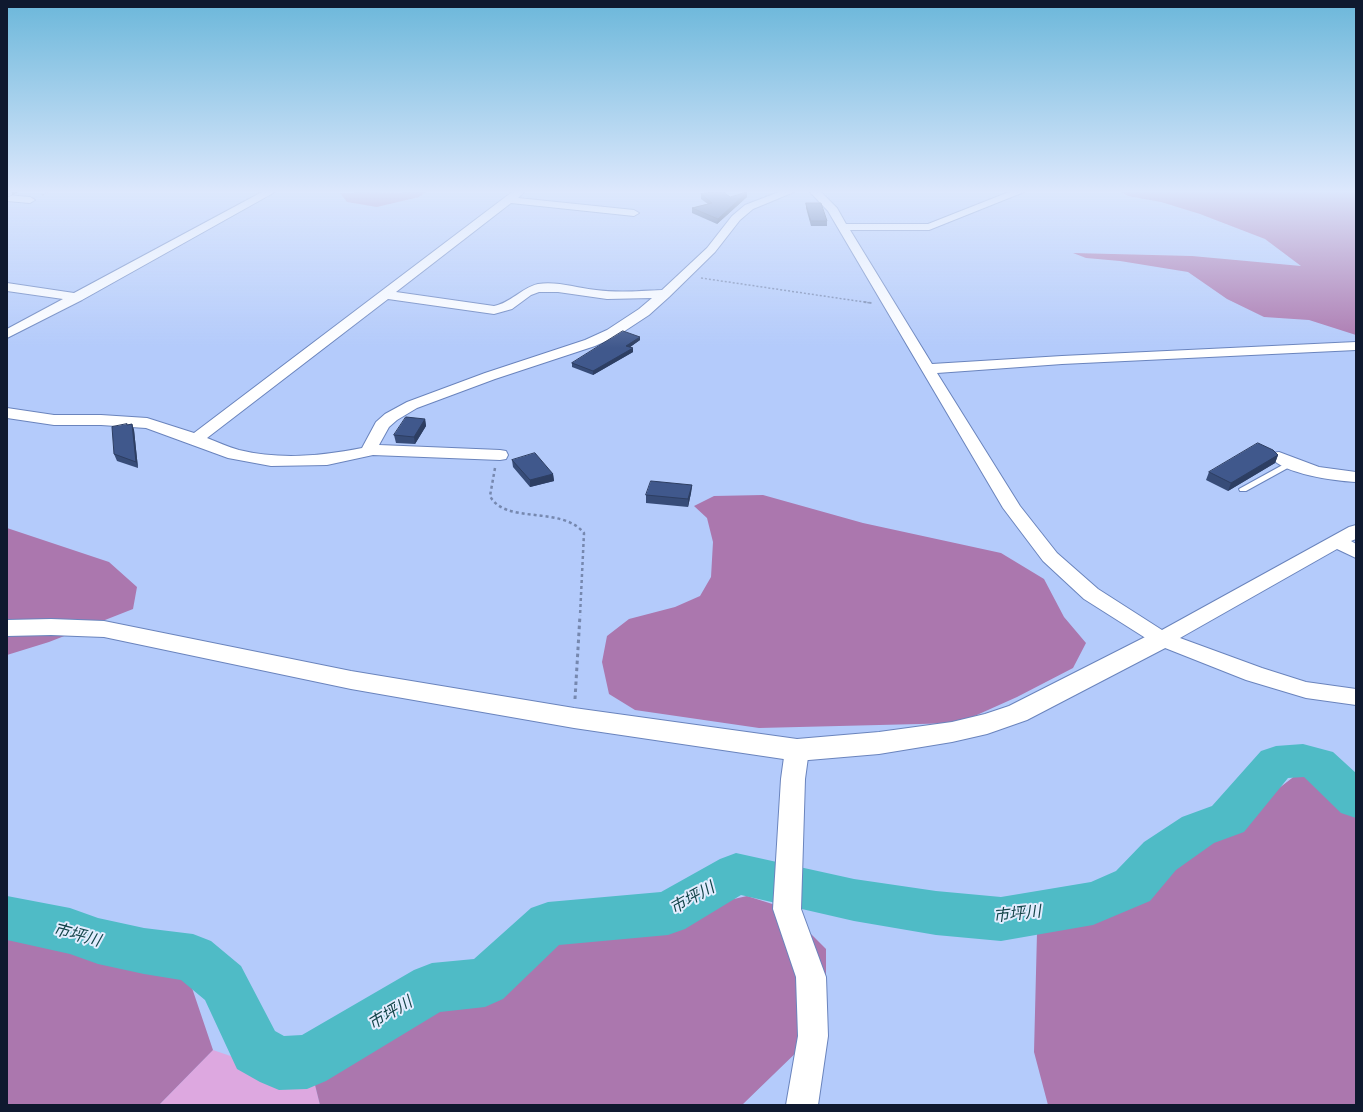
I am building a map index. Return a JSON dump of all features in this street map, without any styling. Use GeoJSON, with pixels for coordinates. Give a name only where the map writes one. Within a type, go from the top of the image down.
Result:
{"type":"FeatureCollection","features":[{"type":"Feature","properties":{"kind":"street"},"geometry":{"type":"LineString","coordinates":[[7,334],[175,244]]}},
{"type":"Feature","properties":{"kind":"street"},"geometry":{"type":"LineString","coordinates":[[196,439],[388,295],[453,244]]}},
{"type":"Feature","properties":{"kind":"street"},"geometry":{"type":"LineString","coordinates":[[368,451],[382,425],[391,417],[406,408],[490,376],[597,340],[626,324],[665,294],[717,244]]}},
{"type":"Feature","properties":{"kind":"street"},"geometry":{"type":"LineString","coordinates":[[852,244],[929,369],[964,432],[1012,508],[1050,557],[1091,594],[1162,639],[1254,674],[1306,690],[1356,697]]}},
{"type":"Feature","properties":{"kind":"street"},"geometry":{"type":"LineString","coordinates":[[7,287],[77,297]]}},
{"type":"Feature","properties":{"kind":"street"},"geometry":{"type":"LineString","coordinates":[[388,295],[494,310],[506,308],[531,290],[544,287],[558,287],[587,293],[665,294]]}},
{"type":"Feature","properties":{"kind":"street"},"geometry":{"type":"LineString","coordinates":[[929,369],[1062,360],[1356,346]]}},
{"type":"Feature","properties":{"kind":"street"},"geometry":{"type":"LineString","coordinates":[[7,413],[54,420],[101,420],[147,423],[196,439],[234,454],[271,461],[327,460],[368,451],[500,455]]}},
{"type":"Feature","properties":{"kind":"street"},"geometry":{"type":"LineString","coordinates":[[1285,461],[1333,476],[1356,477]]}},
{"type":"Feature","properties":{"kind":"street"},"geometry":{"type":"LineString","coordinates":[[7,628],[51,627],[104,629],[351,680],[574,718],[797,750],[879,743],[952,732],[987,724],[1018,713],[1162,639],[1356,531]]}},
{"type":"Feature","properties":{"kind":"street"},"geometry":{"type":"LineString","coordinates":[[1338,542],[1356,552]]}},
{"type":"Feature","properties":{"kind":"street"},"geometry":{"type":"LineString","coordinates":[[797,750],[791,818],[787,909],[810,977],[813,1036],[802,1105]]}},
{"type":"Feature","properties":{"kind":"lane"},"geometry":{"type":"LineString","coordinates":[[1243,489],[1285,461]]}},
{"type":"Feature","properties":{"kind":"path"},"geometry":{"type":"LineString","coordinates":[[684,275],[873,304],[889,304]]}},
{"type":"Feature","properties":{"kind":"path"},"geometry":{"type":"LineString","coordinates":[[500,455],[492,479],[490,496],[496,505],[516,512],[543,514],[560,519],[575,524],[584,533],[574,718]]}},
{"type":"Feature","properties":{"kind":"shaded area"},"geometry":{"type":"Polygon","coordinates":[[[1272,244],[1356,244],[1356,335],[1309,320],[1264,317],[1227,299],[1188,272],[1120,261],[1086,258],[1073,253],[1192,256],[1301,266],[1272,244]]]}},
{"type":"Feature","properties":{"kind":"shaded area"},"geometry":{"type":"Polygon","coordinates":[[[763,495],[863,523],[1001,553],[1044,579],[1064,617],[1086,643],[1073,668],[1017,697],[959,723],[759,728],[635,710],[609,694],[602,662],[607,636],[629,619],[675,607],[700,596],[711,577],[713,542],[707,518],[694,506],[714,496],[763,495]]]}},
{"type":"Feature","properties":{"kind":"shaded area"},"geometry":{"type":"Polygon","coordinates":[[[7,528],[109,562],[137,587],[133,609],[49,642],[7,655],[7,528]]]}},
{"type":"Feature","properties":{"kind":"shaded area"},"geometry":{"type":"Polygon","coordinates":[[[1296,775],[1333,779],[1356,796],[1356,1105],[1048,1105],[1034,1052],[1037,933],[1046,920],[1112,897],[1187,836],[1243,816],[1296,775]]]}},
{"type":"Feature","properties":{"kind":"shaded area"},"geometry":{"type":"Polygon","coordinates":[[[747,896],[785,908],[826,949],[826,987],[805,1044],[742,1105],[320,1105],[315,1085],[419,1012],[504,978],[572,926],[668,914],[747,896]]]}},
{"type":"Feature","properties":{"kind":"shaded area"},"geometry":{"type":"Polygon","coordinates":[[[7,921],[40,934],[169,958],[190,982],[213,1050],[159,1105],[7,1105],[7,921]]]}},
{"type":"Feature","properties":{"kind":"shaded area"},"geometry":{"type":"Polygon","coordinates":[[[213,1050],[315,1085],[320,1105],[159,1105],[213,1050]]]}},
{"type":"Feature","properties":{"kind":"building"},"geometry":{"type":"Polygon","coordinates":[[[623,331],[640,337],[626,346],[633,348],[593,371],[572,363],[623,331]]]}},
{"type":"Feature","properties":{"kind":"building"},"geometry":{"type":"Polygon","coordinates":[[[406,417],[425,419],[414,437],[394,435],[406,417]]]}},
{"type":"Feature","properties":{"kind":"building"},"geometry":{"type":"Polygon","coordinates":[[[132,424],[136,462],[114,454],[112,427],[132,424]]]}},
{"type":"Feature","properties":{"kind":"building"},"geometry":{"type":"Polygon","coordinates":[[[1258,443],[1273,450],[1278,455],[1231,483],[1209,472],[1258,443]]]}},
{"type":"Feature","properties":{"kind":"building"},"geometry":{"type":"Polygon","coordinates":[[[535,453],[553,474],[530,480],[512,460],[535,453]]]}},
{"type":"Feature","properties":{"kind":"building"},"geometry":{"type":"Polygon","coordinates":[[[651,481],[692,485],[688,499],[646,495],[651,481]]]}},
{"type":"Feature","properties":{"kind":"waterway","name":"市坪川"},"geometry":{"type":"LineString","coordinates":[[7,918],[70,931],[98,941],[144,951],[193,958],[223,983],[256,1050],[279,1063],[307,1062],[432,988],[485,982],[548,924],[668,913],[736,873],[854,900],[936,913],[1001,919],[1093,903],[1133,886],[1160,856],[1198,830],[1228,819],[1276,763],[1303,760],[1318,764],[1356,800]]}}]}
